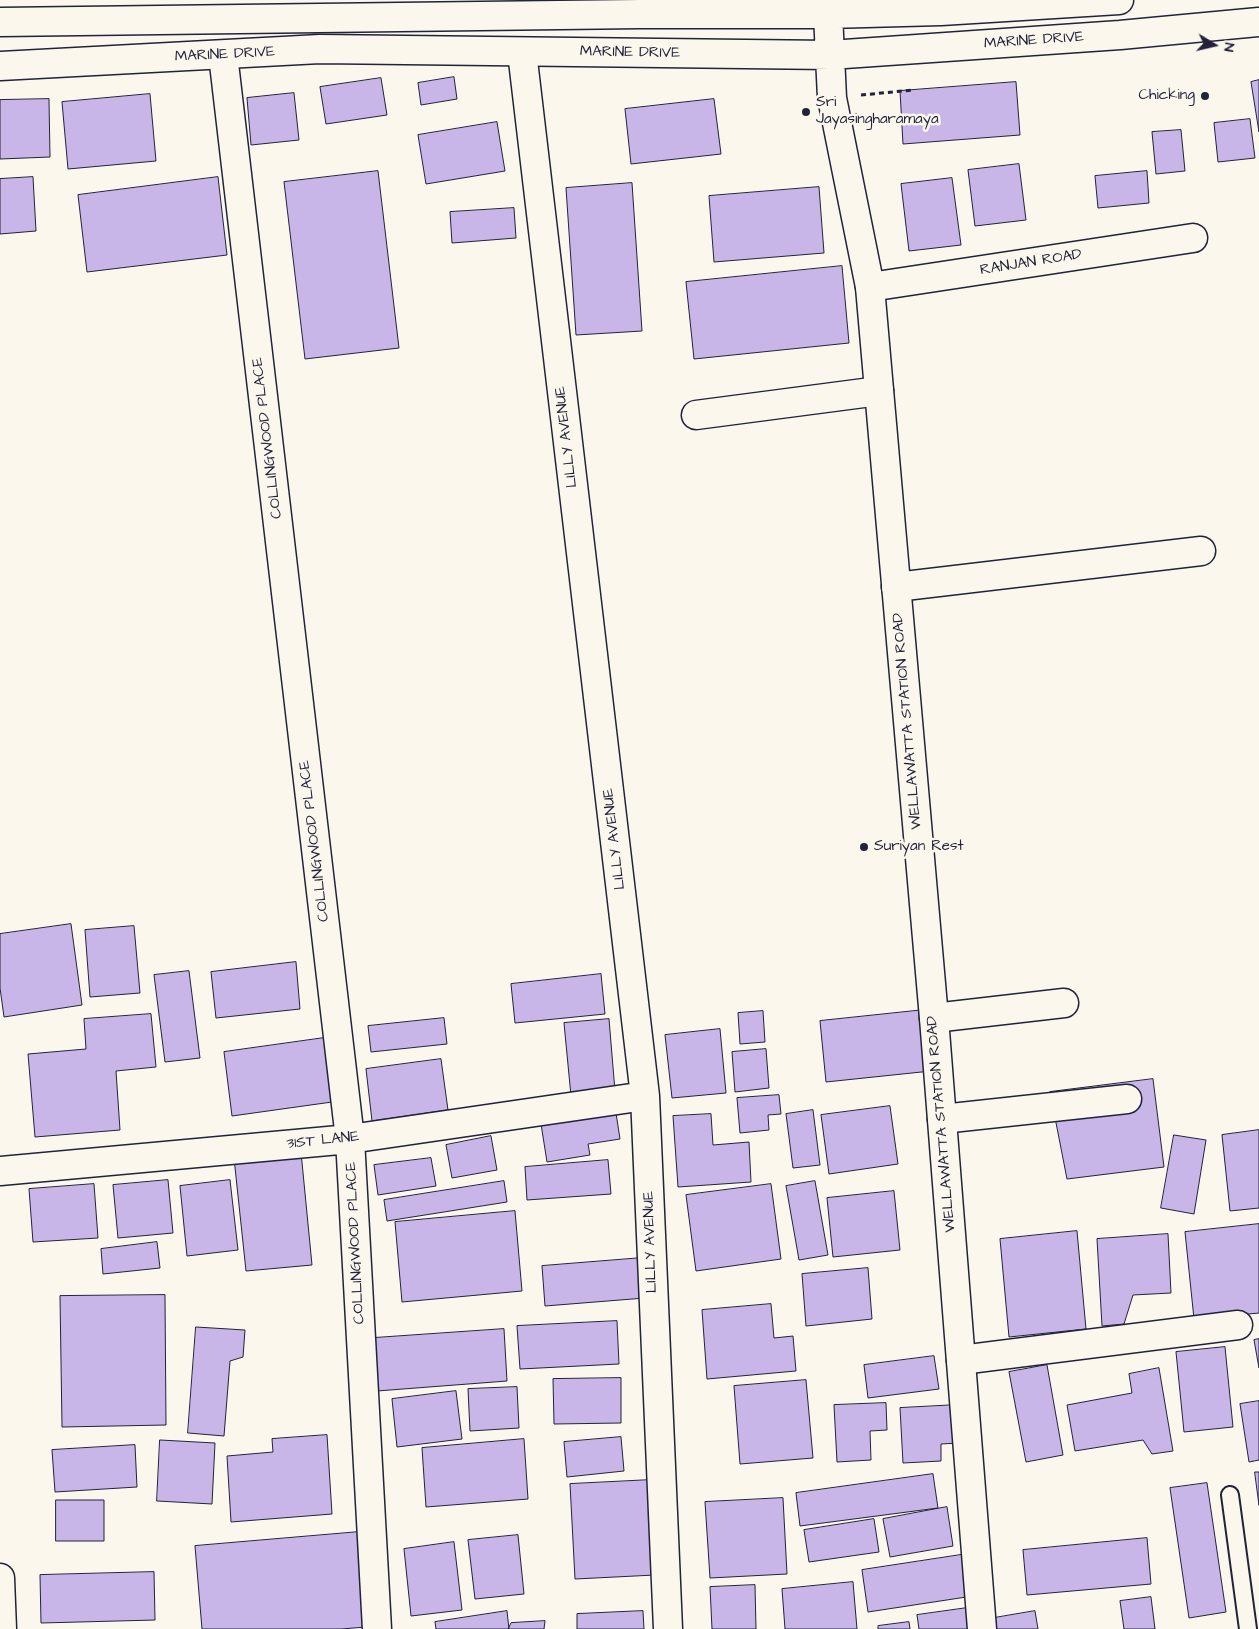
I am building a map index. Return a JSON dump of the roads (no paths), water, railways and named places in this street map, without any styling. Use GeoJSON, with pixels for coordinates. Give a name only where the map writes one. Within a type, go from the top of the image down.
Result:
{"type":"FeatureCollection","features":[{"type":"Feature","properties":{"kind":"street"},"geometry":{"type":"LineString","coordinates":[[0,22],[630,14],[828,14],[941,11],[1119,0]]}},
{"type":"Feature","properties":{"kind":"street","name":"WELLAWATTA STATION ROAD"},"geometry":{"type":"LineString","coordinates":[[828,14],[832,98],[870,287],[934,1018],[982,1629]]}},
{"type":"Feature","properties":{"kind":"street","name":"MARINE DRIVE"},"geometry":{"type":"LineString","coordinates":[[0,66],[320,49],[830,55],[1120,35],[1259,22]]}},
{"type":"Feature","properties":{"kind":"street","name":"LILLY AVENUE"},"geometry":{"type":"LineString","coordinates":[[522,52],[645,1096],[668,1629]]}},
{"type":"Feature","properties":{"kind":"street","name":"COLLINGWOOD PLACE"},"geometry":{"type":"LineString","coordinates":[[224,55],[350,1139],[377,1629]]}},
{"type":"Feature","properties":{"kind":"street","name":"RANJAN ROAD"},"geometry":{"type":"LineString","coordinates":[[870,287],[1193,238]]}},
{"type":"Feature","properties":{"kind":"street"},"geometry":{"type":"LineString","coordinates":[[696,415],[879,391]]}},
{"type":"Feature","properties":{"kind":"street"},"geometry":{"type":"LineString","coordinates":[[896,587],[1201,550]]}},
{"type":"Feature","properties":{"kind":"street"},"geometry":{"type":"LineString","coordinates":[[934,1018],[1064,1002]]}},
{"type":"Feature","properties":{"kind":"street","name":"31ST LANE"},"geometry":{"type":"LineString","coordinates":[[0,1171],[350,1139],[645,1096]]}},
{"type":"Feature","properties":{"kind":"street"},"geometry":{"type":"LineString","coordinates":[[942,1119],[1127,1099]]}},
{"type":"Feature","properties":{"kind":"street"},"geometry":{"type":"LineString","coordinates":[[961,1360],[1238,1325]]}},
{"type":"Feature","properties":{"kind":"street"},"geometry":{"type":"LineString","coordinates":[[0,1578],[2,1629]]}},
{"type":"Feature","properties":{"kind":"lane"},"geometry":{"type":"LineString","coordinates":[[1230,1495],[1248,1629]]}},
{"type":"Feature","properties":{"kind":"place","name":"Chicking"},"geometry":{"type":"Point","coordinates":[1205,96]}},
{"type":"Feature","properties":{"kind":"place","name":"Sri Jayasingharamaya"},"geometry":{"type":"Point","coordinates":[806,112]}},
{"type":"Feature","properties":{"kind":"place","name":"Suriyan Rest"},"geometry":{"type":"Point","coordinates":[864,847]}}]}
